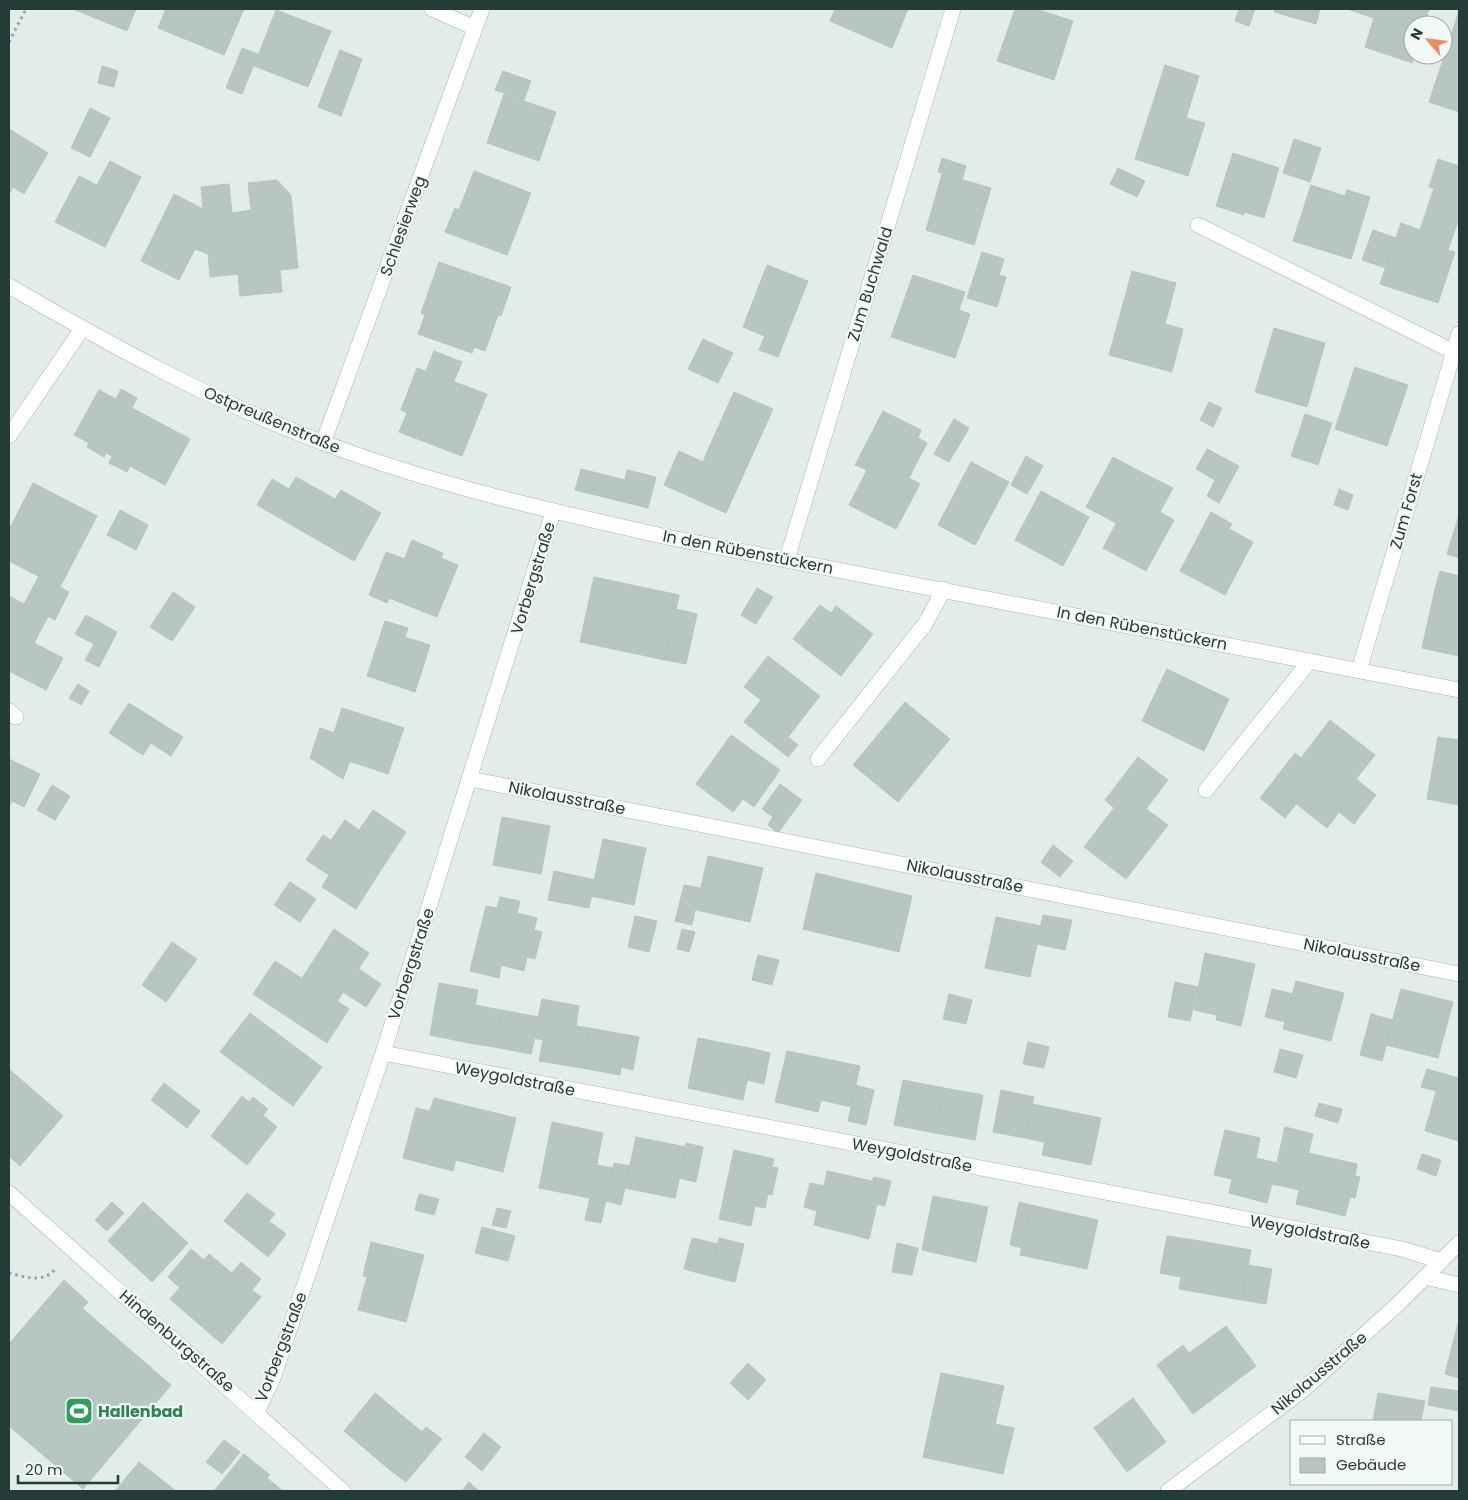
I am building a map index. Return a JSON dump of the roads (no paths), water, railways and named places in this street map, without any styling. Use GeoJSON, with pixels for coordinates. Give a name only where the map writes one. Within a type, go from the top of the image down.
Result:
{"type":"FeatureCollection","features":[{"type":"Feature","properties":{"kind":"street"},"geometry":{"type":"LineString","coordinates":[[432,9],[475,28]]}},
{"type":"Feature","properties":{"kind":"street","name":"Schlesierweg"},"geometry":{"type":"LineString","coordinates":[[323,443],[482,9]]}},
{"type":"Feature","properties":{"kind":"street","name":"Zum Buchwald"},"geometry":{"type":"LineString","coordinates":[[787,559],[954,9]]}},
{"type":"Feature","properties":{"kind":"street"},"geometry":{"type":"LineString","coordinates":[[1198,225],[1454,352]]}},
{"type":"Feature","properties":{"kind":"street","name":"Ostpreußenstraße"},"geometry":{"type":"LineString","coordinates":[[9,286],[82,329],[260,418],[323,443],[433,480],[553,512]]}},
{"type":"Feature","properties":{"kind":"street"},"geometry":{"type":"LineString","coordinates":[[9,436],[82,329]]}},
{"type":"Feature","properties":{"kind":"street","name":"Zum Forst"},"geometry":{"type":"LineString","coordinates":[[1360,670],[1459,334]]}},
{"type":"Feature","properties":{"kind":"street","name":"In den Rübenstückern"},"geometry":{"type":"LineString","coordinates":[[553,512],[667,537],[1459,690]]}},
{"type":"Feature","properties":{"kind":"street","name":"Vorbergstraße"},"geometry":{"type":"LineString","coordinates":[[257,1412],[273,1378],[383,1053],[553,512]]}},
{"type":"Feature","properties":{"kind":"street"},"geometry":{"type":"LineString","coordinates":[[818,758],[925,624],[944,589]]}},
{"type":"Feature","properties":{"kind":"street"},"geometry":{"type":"LineString","coordinates":[[1206,790],[1310,661]]}},
{"type":"Feature","properties":{"kind":"street","name":"Nikolausstraße"},"geometry":{"type":"LineString","coordinates":[[470,779],[1459,974]]}},
{"type":"Feature","properties":{"kind":"street","name":"Weygoldstraße"},"geometry":{"type":"LineString","coordinates":[[383,1053],[1402,1249],[1441,1261]]}},
{"type":"Feature","properties":{"kind":"street","name":"Hindenburgstraße"},"geometry":{"type":"LineString","coordinates":[[9,1193],[257,1412],[333,1488]]}},
{"type":"Feature","properties":{"kind":"street","name":"Nikolausstraße"},"geometry":{"type":"LineString","coordinates":[[1168,1491],[1303,1390],[1426,1277],[1459,1243]]}},
{"type":"Feature","properties":{"kind":"street"},"geometry":{"type":"LineString","coordinates":[[1426,1277],[1459,1285]]}},
{"type":"Feature","properties":{"kind":"place","name":"Hallenbad"},"geometry":{"type":"Point","coordinates":[79,1411]}}]}
